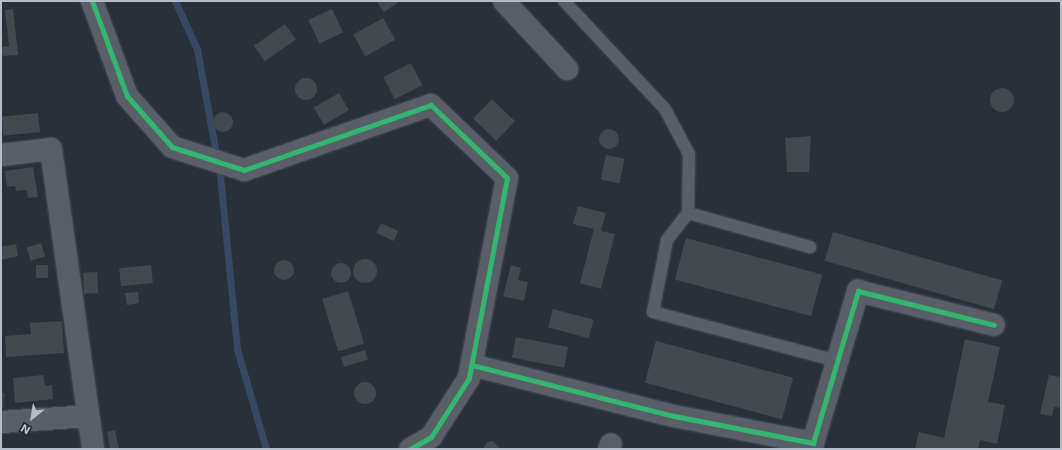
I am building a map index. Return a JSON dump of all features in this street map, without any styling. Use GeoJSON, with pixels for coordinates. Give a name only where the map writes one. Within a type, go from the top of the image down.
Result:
{"type":"FeatureCollection","features":[{"type":"Feature","properties":{"kind":"street"},"geometry":{"type":"LineString","coordinates":[[92,1],[126,96],[172,147],[244,170],[431,105],[507,178],[469,378],[431,437],[410,449]]}},
{"type":"Feature","properties":{"kind":"street"},"geometry":{"type":"LineString","coordinates":[[504,1],[567,69]]}},
{"type":"Feature","properties":{"kind":"street"},"geometry":{"type":"LineString","coordinates":[[1,155],[51,149],[92,449]]}},
{"type":"Feature","properties":{"kind":"street"},"geometry":{"type":"LineString","coordinates":[[472,365],[674,416],[813,444],[858,291],[994,325]]}},
{"type":"Feature","properties":{"kind":"street"},"geometry":{"type":"LineString","coordinates":[[1,422],[88,416]]}},
{"type":"Feature","properties":{"kind":"lane"},"geometry":{"type":"LineString","coordinates":[[564,1],[665,109],[689,154],[688,214],[667,240],[653,312],[837,361]]}},
{"type":"Feature","properties":{"kind":"lane"},"geometry":{"type":"LineString","coordinates":[[688,214],[810,248]]}},
{"type":"Feature","properties":{"kind":"building"},"geometry":{"type":"Polygon","coordinates":[[[376,1],[400,1],[384,12],[376,1]]]}},
{"type":"Feature","properties":{"kind":"building"},"geometry":{"type":"Polygon","coordinates":[[[13,9],[18,55],[1,56],[1,47],[9,46],[5,10],[13,9]]]}},
{"type":"Feature","properties":{"kind":"building"},"geometry":{"type":"Polygon","coordinates":[[[332,9],[343,33],[319,44],[308,20],[332,9]]]}},
{"type":"Feature","properties":{"kind":"building"},"geometry":{"type":"Polygon","coordinates":[[[383,18],[395,40],[365,56],[353,34],[383,18]]]}},
{"type":"Feature","properties":{"kind":"building"},"geometry":{"type":"Polygon","coordinates":[[[285,24],[296,40],[265,61],[254,46],[285,24]]]}},
{"type":"Feature","properties":{"kind":"building"},"geometry":{"type":"Polygon","coordinates":[[[411,63],[422,85],[395,99],[383,77],[411,63]]]}},
{"type":"Feature","properties":{"kind":"building"},"geometry":{"type":"Polygon","coordinates":[[[306,78],[314,81],[317,89],[314,97],[306,100],[298,97],[295,89],[298,81],[306,78]]]}},
{"type":"Feature","properties":{"kind":"building"},"geometry":{"type":"Polygon","coordinates":[[[1002,88],[1011,91],[1014,100],[1011,109],[1002,112],[993,109],[990,100],[993,91],[1002,88]]]}},
{"type":"Feature","properties":{"kind":"building"},"geometry":{"type":"Polygon","coordinates":[[[339,93],[349,110],[324,125],[314,108],[339,93]]]}},
{"type":"Feature","properties":{"kind":"building"},"geometry":{"type":"Polygon","coordinates":[[[492,99],[515,121],[496,141],[473,118],[492,99]]]}},
{"type":"Feature","properties":{"kind":"building"},"geometry":{"type":"Polygon","coordinates":[[[219,112],[227,112],[233,118],[233,126],[227,132],[219,132],[213,126],[213,118],[219,112]]]}},
{"type":"Feature","properties":{"kind":"building"},"geometry":{"type":"Polygon","coordinates":[[[38,113],[40,132],[3,136],[1,117],[38,113]]]}},
{"type":"Feature","properties":{"kind":"building"},"geometry":{"type":"Polygon","coordinates":[[[605,129],[613,129],[619,135],[619,143],[613,149],[605,149],[599,143],[599,135],[605,129]]]}},
{"type":"Feature","properties":{"kind":"building"},"geometry":{"type":"Polygon","coordinates":[[[811,136],[809,172],[787,172],[785,138],[811,136]]]}},
{"type":"Feature","properties":{"kind":"building"},"geometry":{"type":"Polygon","coordinates":[[[606,155],[625,159],[619,183],[601,179],[606,155]]]}},
{"type":"Feature","properties":{"kind":"building"},"geometry":{"type":"Polygon","coordinates":[[[33,167],[38,197],[28,198],[27,190],[16,191],[15,186],[7,187],[5,171],[33,167]]]}},
{"type":"Feature","properties":{"kind":"building"},"geometry":{"type":"Polygon","coordinates":[[[578,206],[606,213],[601,231],[615,234],[601,289],[580,283],[594,229],[573,224],[578,206]]]}},
{"type":"Feature","properties":{"kind":"building"},"geometry":{"type":"Polygon","coordinates":[[[381,223],[398,231],[394,241],[376,233],[381,223]]]}},
{"type":"Feature","properties":{"kind":"building"},"geometry":{"type":"Polygon","coordinates":[[[833,232],[1002,281],[994,309],[825,261],[833,232]]]}},
{"type":"Feature","properties":{"kind":"building"},"geometry":{"type":"Polygon","coordinates":[[[686,238],[822,274],[811,316],[675,280],[686,238]]]}},
{"type":"Feature","properties":{"kind":"building"},"geometry":{"type":"Polygon","coordinates":[[[41,243],[45,256],[31,261],[27,247],[41,243]]]}},
{"type":"Feature","properties":{"kind":"building"},"geometry":{"type":"Polygon","coordinates":[[[16,244],[18,256],[1,260],[1,247],[16,244]]]}},
{"type":"Feature","properties":{"kind":"building"},"geometry":{"type":"Polygon","coordinates":[[[365,259],[373,263],[377,271],[373,279],[365,283],[357,279],[353,271],[357,263],[365,259]]]}},
{"type":"Feature","properties":{"kind":"building"},"geometry":{"type":"Polygon","coordinates":[[[284,260],[291,263],[294,270],[291,277],[284,280],[277,277],[274,270],[277,263],[284,260]]]}},
{"type":"Feature","properties":{"kind":"building"},"geometry":{"type":"Polygon","coordinates":[[[341,263],[348,266],[351,273],[348,280],[341,283],[334,280],[331,273],[334,266],[341,263]]]}},
{"type":"Feature","properties":{"kind":"building"},"geometry":{"type":"Polygon","coordinates":[[[36,265],[48,265],[48,278],[36,278],[36,265]]]}},
{"type":"Feature","properties":{"kind":"building"},"geometry":{"type":"Polygon","coordinates":[[[151,265],[153,283],[121,286],[119,268],[151,265]]]}},
{"type":"Feature","properties":{"kind":"building"},"geometry":{"type":"Polygon","coordinates":[[[511,265],[521,268],[518,280],[528,282],[524,301],[503,296],[511,265]]]}},
{"type":"Feature","properties":{"kind":"building"},"geometry":{"type":"Polygon","coordinates":[[[97,272],[98,293],[84,294],[83,273],[97,272]]]}},
{"type":"Feature","properties":{"kind":"building"},"geometry":{"type":"Polygon","coordinates":[[[348,291],[364,344],[338,351],[322,299],[348,291]]]}},
{"type":"Feature","properties":{"kind":"building"},"geometry":{"type":"Polygon","coordinates":[[[138,292],[139,303],[127,305],[125,293],[138,292]]]}},
{"type":"Feature","properties":{"kind":"building"},"geometry":{"type":"Polygon","coordinates":[[[553,309],[594,320],[589,338],[548,327],[553,309]]]}},
{"type":"Feature","properties":{"kind":"building"},"geometry":{"type":"Polygon","coordinates":[[[62,321],[64,353],[6,357],[5,336],[31,334],[30,323],[62,321]]]}},
{"type":"Feature","properties":{"kind":"building"},"geometry":{"type":"Polygon","coordinates":[[[516,337],[568,347],[564,368],[512,358],[516,337]]]}},
{"type":"Feature","properties":{"kind":"building"},"geometry":{"type":"Polygon","coordinates":[[[965,339],[1000,347],[988,402],[1005,405],[997,444],[980,440],[978,449],[915,449],[919,432],[944,438],[965,339]]]}},
{"type":"Feature","properties":{"kind":"building"},"geometry":{"type":"Polygon","coordinates":[[[656,341],[793,378],[782,419],[645,383],[656,341]]]}},
{"type":"Feature","properties":{"kind":"building"},"geometry":{"type":"Polygon","coordinates":[[[365,350],[368,360],[344,367],[341,357],[365,350]]]}},
{"type":"Feature","properties":{"kind":"building"},"geometry":{"type":"Polygon","coordinates":[[[43,375],[45,386],[52,385],[53,399],[15,403],[13,378],[43,375]]]}},
{"type":"Feature","properties":{"kind":"building"},"geometry":{"type":"Polygon","coordinates":[[[1049,375],[1061,377],[1061,408],[1054,407],[1052,416],[1040,414],[1049,375]]]}},
{"type":"Feature","properties":{"kind":"building"},"geometry":{"type":"Polygon","coordinates":[[[365,382],[373,385],[376,393],[373,401],[365,404],[357,401],[354,393],[357,385],[365,382]]]}},
{"type":"Feature","properties":{"kind":"building"},"geometry":{"type":"Polygon","coordinates":[[[1,393],[4,393],[3,408],[1,408],[1,393]]]}},
{"type":"Feature","properties":{"kind":"building"},"geometry":{"type":"Polygon","coordinates":[[[115,430],[119,449],[110,449],[107,432],[115,430]]]}},
{"type":"Feature","properties":{"kind":"building"},"geometry":{"type":"Polygon","coordinates":[[[493,441],[500,449],[483,449],[487,442],[493,441]]]}},
{"type":"Feature","properties":{"kind":"waterway"},"geometry":{"type":"LineString","coordinates":[[175,1],[197,49],[220,175],[237,349],[266,449]]}},
{"type":"Feature","properties":{"kind":"cycle path"},"geometry":{"type":"LineString","coordinates":[[92,1],[127,96],[172,147],[244,170],[431,105],[507,178],[469,378],[431,437],[410,449]]}},
{"type":"Feature","properties":{"kind":"cycle path"},"geometry":{"type":"LineString","coordinates":[[472,365],[674,416],[813,443],[858,291],[994,325]]}}]}
